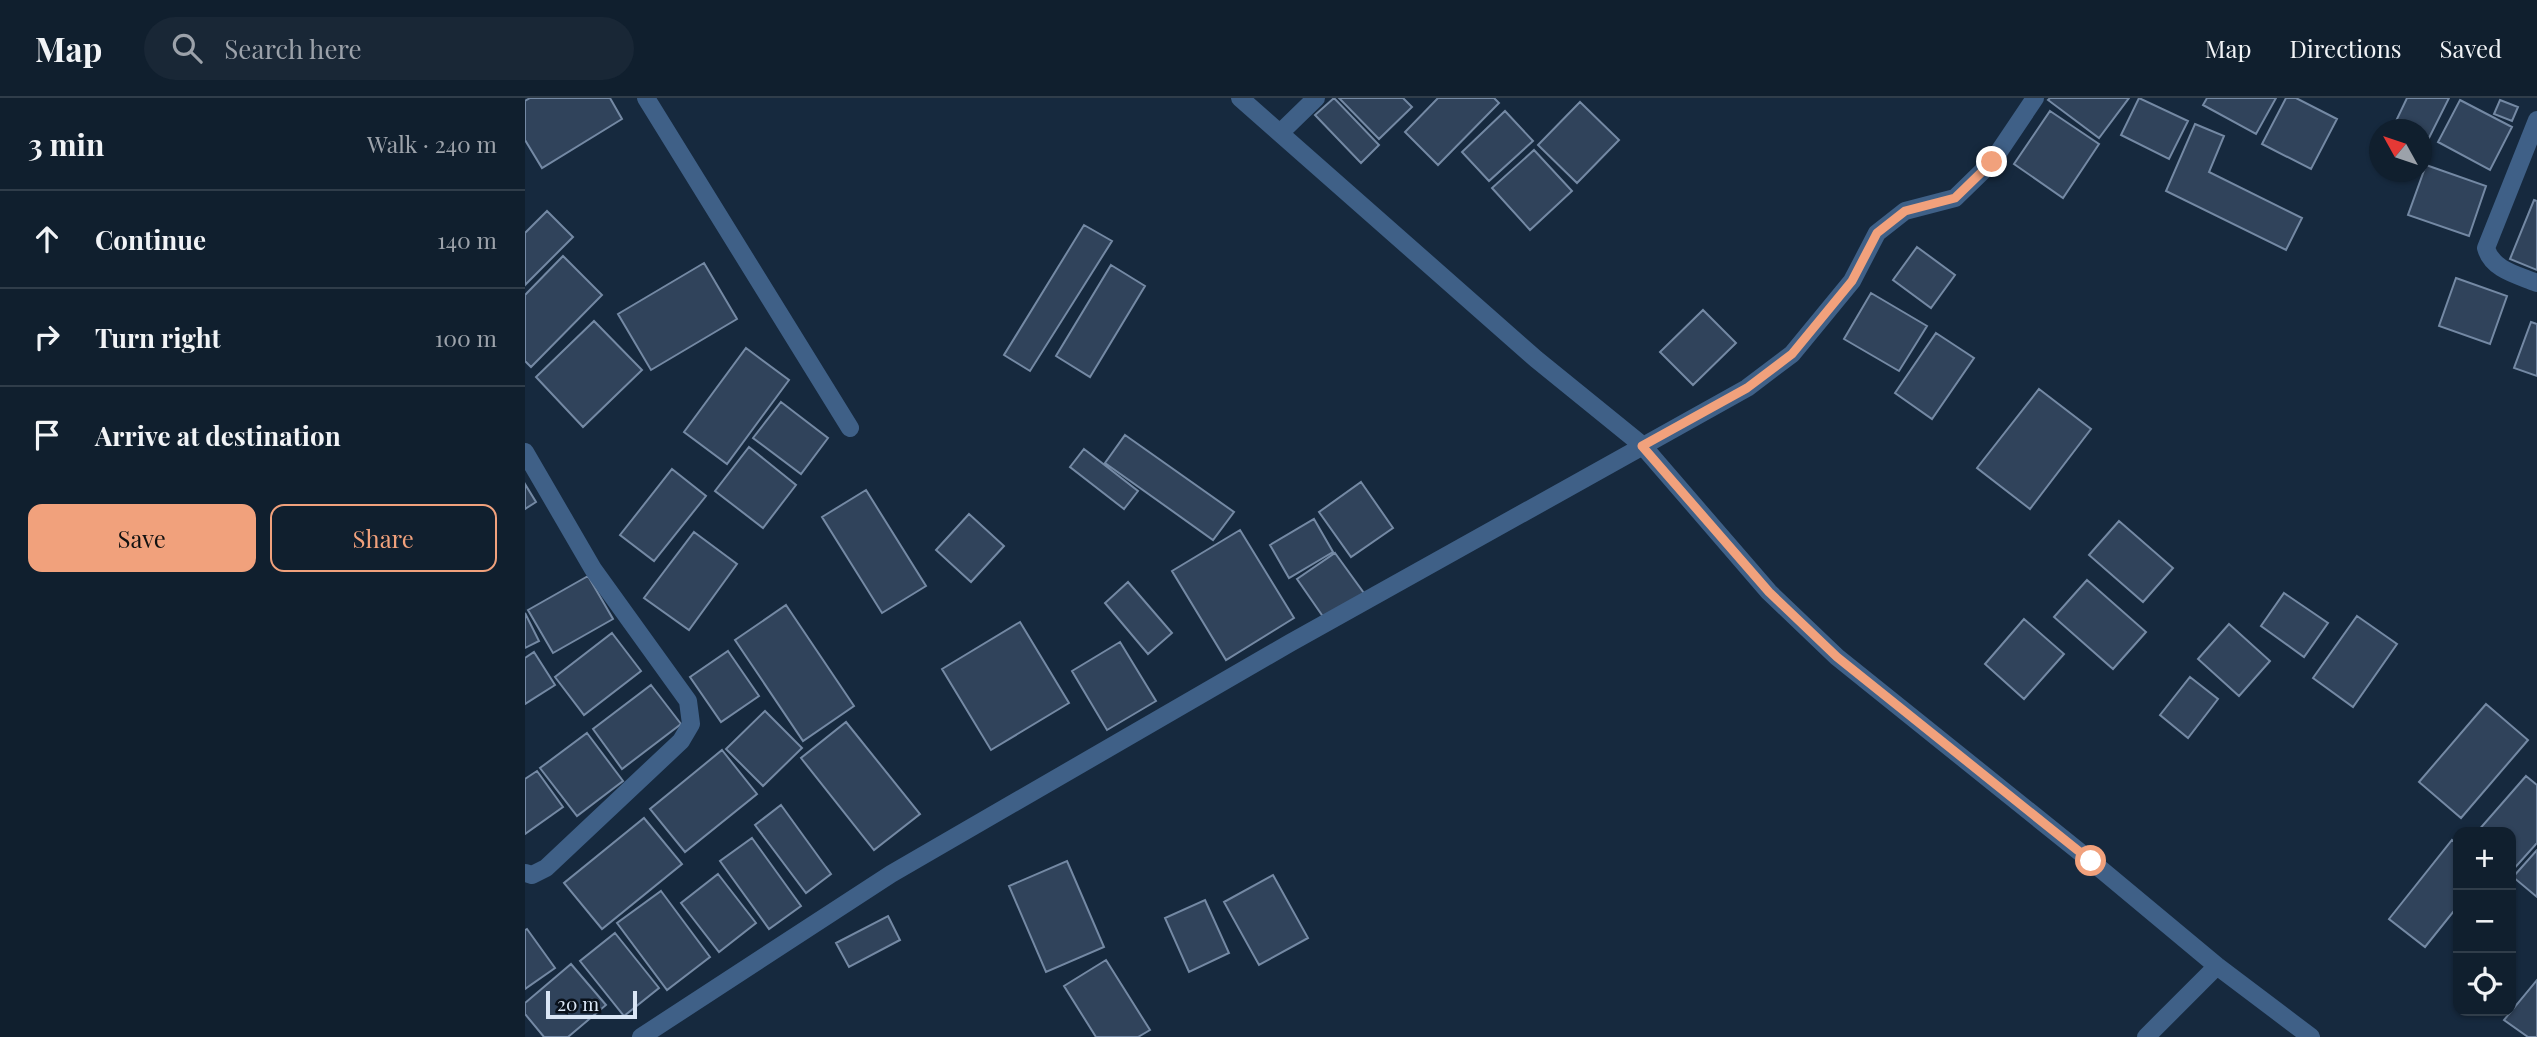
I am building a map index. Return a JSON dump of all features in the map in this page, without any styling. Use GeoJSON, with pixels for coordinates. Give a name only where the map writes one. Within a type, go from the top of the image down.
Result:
{"type":"FeatureCollection","features":[{"type":"Feature","properties":{"kind":"street"},"geometry":{"type":"LineString","coordinates":[[646,98],[850,428]]}},
{"type":"Feature","properties":{"kind":"street"},"geometry":{"type":"LineString","coordinates":[[1240,98],[1536,359],[1642,446],[1769,592],[1837,657],[2217,966],[2311,1037]]}},
{"type":"Feature","properties":{"kind":"street"},"geometry":{"type":"LineString","coordinates":[[1280,133],[1316,98]]}},
{"type":"Feature","properties":{"kind":"street"},"geometry":{"type":"LineString","coordinates":[[641,1037],[891,874],[1290,643],[1747,388],[1792,354],[1852,281],[1877,233],[1905,211],[1955,198],[1992,162],[2035,98]]}},
{"type":"Feature","properties":{"kind":"street"},"geometry":{"type":"LineString","coordinates":[[2537,120],[2486,248],[2488,258],[2501,268],[2537,283]]}},
{"type":"Feature","properties":{"kind":"street"},"geometry":{"type":"LineString","coordinates":[[525,452],[593,569],[688,701],[691,724],[681,741],[546,868],[532,875],[525,873]]}},
{"type":"Feature","properties":{"kind":"street"},"geometry":{"type":"LineString","coordinates":[[2146,1037],[2217,966]]}},
{"type":"Feature","properties":{"kind":"building"},"geometry":{"type":"Polygon","coordinates":[[[530,98],[610,98],[622,119],[542,168],[525,140],[525,101],[530,98]]]}},
{"type":"Feature","properties":{"kind":"building"},"geometry":{"type":"Polygon","coordinates":[[[1334,98],[1379,145],[1361,163],[1315,115],[1334,98]]]}},
{"type":"Feature","properties":{"kind":"building"},"geometry":{"type":"Polygon","coordinates":[[[1339,98],[1403,98],[1412,107],[1379,139],[1339,98]]]}},
{"type":"Feature","properties":{"kind":"building"},"geometry":{"type":"Polygon","coordinates":[[[1438,98],[1494,98],[1499,103],[1438,165],[1405,132],[1438,98]]]}},
{"type":"Feature","properties":{"kind":"building"},"geometry":{"type":"Polygon","coordinates":[[[2129,98],[2099,138],[2048,100],[2129,98]]]}},
{"type":"Feature","properties":{"kind":"building"},"geometry":{"type":"Polygon","coordinates":[[[2139,98],[2188,121],[2169,159],[2121,135],[2139,98]]]}},
{"type":"Feature","properties":{"kind":"building"},"geometry":{"type":"Polygon","coordinates":[[[2207,98],[2276,98],[2256,134],[2203,105],[2207,98]]]}},
{"type":"Feature","properties":{"kind":"building"},"geometry":{"type":"Polygon","coordinates":[[[2286,98],[2296,98],[2337,119],[2311,169],[2262,144],[2286,98]]]}},
{"type":"Feature","properties":{"kind":"building"},"geometry":{"type":"Polygon","coordinates":[[[2407,98],[2449,98],[2432,132],[2432,119],[2397,119],[2407,98]]]}},
{"type":"Feature","properties":{"kind":"building"},"geometry":{"type":"Polygon","coordinates":[[[2460,100],[2512,127],[2490,170],[2438,142],[2460,100]]]}},
{"type":"Feature","properties":{"kind":"building"},"geometry":{"type":"Polygon","coordinates":[[[2500,100],[2518,107],[2512,121],[2494,114],[2500,100]]]}},
{"type":"Feature","properties":{"kind":"building"},"geometry":{"type":"Polygon","coordinates":[[[1580,102],[1619,140],[1577,183],[1538,145],[1580,102]]]}},
{"type":"Feature","properties":{"kind":"building"},"geometry":{"type":"Polygon","coordinates":[[[1505,111],[1533,141],[1489,181],[1462,152],[1505,111]]]}},
{"type":"Feature","properties":{"kind":"building"},"geometry":{"type":"Polygon","coordinates":[[[2050,111],[2099,144],[2063,198],[2014,164],[2050,111]]]}},
{"type":"Feature","properties":{"kind":"building"},"geometry":{"type":"Polygon","coordinates":[[[2195,124],[2224,136],[2209,172],[2302,218],[2286,250],[2166,191],[2195,124]]]}},
{"type":"Feature","properties":{"kind":"building"},"geometry":{"type":"Polygon","coordinates":[[[1534,150],[1572,191],[1530,230],[1492,188],[1534,150]]]}},
{"type":"Feature","properties":{"kind":"building"},"geometry":{"type":"Polygon","coordinates":[[[2432,167],[2486,186],[2469,236],[2408,215],[2420,182],[2432,182],[2432,167]]]}},
{"type":"Feature","properties":{"kind":"building"},"geometry":{"type":"Polygon","coordinates":[[[2534,200],[2537,201],[2537,270],[2510,259],[2534,200]]]}},
{"type":"Feature","properties":{"kind":"building"},"geometry":{"type":"Polygon","coordinates":[[[547,211],[573,237],[525,285],[525,233],[547,211]]]}},
{"type":"Feature","properties":{"kind":"building"},"geometry":{"type":"Polygon","coordinates":[[[1084,225],[1112,241],[1030,371],[1004,355],[1084,225]]]}},
{"type":"Feature","properties":{"kind":"building"},"geometry":{"type":"Polygon","coordinates":[[[1917,247],[1955,275],[1931,308],[1893,280],[1917,247]]]}},
{"type":"Feature","properties":{"kind":"building"},"geometry":{"type":"Polygon","coordinates":[[[563,256],[602,295],[531,367],[525,361],[525,295],[563,256]]]}},
{"type":"Feature","properties":{"kind":"building"},"geometry":{"type":"Polygon","coordinates":[[[704,263],[737,319],[651,370],[618,314],[704,263]]]}},
{"type":"Feature","properties":{"kind":"building"},"geometry":{"type":"Polygon","coordinates":[[[1111,265],[1145,286],[1090,377],[1056,356],[1111,265]]]}},
{"type":"Feature","properties":{"kind":"building"},"geometry":{"type":"Polygon","coordinates":[[[2456,278],[2507,296],[2490,344],[2439,326],[2456,278]]]}},
{"type":"Feature","properties":{"kind":"building"},"geometry":{"type":"Polygon","coordinates":[[[1871,293],[1927,326],[1899,371],[1844,339],[1871,293]]]}},
{"type":"Feature","properties":{"kind":"building"},"geometry":{"type":"Polygon","coordinates":[[[1703,310],[1736,343],[1693,385],[1660,352],[1703,310]]]}},
{"type":"Feature","properties":{"kind":"building"},"geometry":{"type":"Polygon","coordinates":[[[594,321],[642,370],[583,427],[536,377],[594,321]]]}},
{"type":"Feature","properties":{"kind":"building"},"geometry":{"type":"Polygon","coordinates":[[[2531,322],[2537,324],[2537,376],[2514,368],[2531,322]]]}},
{"type":"Feature","properties":{"kind":"building"},"geometry":{"type":"Polygon","coordinates":[[[1936,333],[1974,358],[1932,419],[1895,393],[1936,333]]]}},
{"type":"Feature","properties":{"kind":"building"},"geometry":{"type":"Polygon","coordinates":[[[746,348],[789,380],[727,464],[684,432],[746,348]]]}},
{"type":"Feature","properties":{"kind":"building"},"geometry":{"type":"Polygon","coordinates":[[[2039,389],[2091,429],[2030,509],[1977,468],[2039,389]]]}},
{"type":"Feature","properties":{"kind":"building"},"geometry":{"type":"Polygon","coordinates":[[[781,402],[828,438],[801,474],[753,438],[781,402]]]}},
{"type":"Feature","properties":{"kind":"building"},"geometry":{"type":"Polygon","coordinates":[[[1125,435],[1234,512],[1213,540],[1105,463],[1125,435]]]}},
{"type":"Feature","properties":{"kind":"building"},"geometry":{"type":"Polygon","coordinates":[[[749,447],[796,485],[763,528],[715,491],[749,447]]]}},
{"type":"Feature","properties":{"kind":"building"},"geometry":{"type":"Polygon","coordinates":[[[1084,449],[1138,491],[1124,509],[1070,467],[1084,449]]]}},
{"type":"Feature","properties":{"kind":"building"},"geometry":{"type":"Polygon","coordinates":[[[672,469],[706,496],[654,561],[620,535],[672,469]]]}},
{"type":"Feature","properties":{"kind":"building"},"geometry":{"type":"Polygon","coordinates":[[[1361,482],[1393,528],[1351,557],[1319,512],[1361,482]]]}},
{"type":"Feature","properties":{"kind":"building"},"geometry":{"type":"Polygon","coordinates":[[[525,484],[536,502],[525,509],[525,484]]]}},
{"type":"Feature","properties":{"kind":"building"},"geometry":{"type":"Polygon","coordinates":[[[866,490],[926,586],[882,613],[822,517],[866,490]]]}},
{"type":"Feature","properties":{"kind":"building"},"geometry":{"type":"Polygon","coordinates":[[[969,514],[1004,546],[971,582],[936,550],[969,514]]]}},
{"type":"Feature","properties":{"kind":"building"},"geometry":{"type":"Polygon","coordinates":[[[1314,519],[1333,552],[1289,578],[1270,545],[1314,519]]]}},
{"type":"Feature","properties":{"kind":"building"},"geometry":{"type":"Polygon","coordinates":[[[2119,521],[2173,568],[2143,602],[2089,555],[2119,521]]]}},
{"type":"Feature","properties":{"kind":"building"},"geometry":{"type":"Polygon","coordinates":[[[1240,530],[1294,618],[1226,660],[1172,571],[1240,530]]]}},
{"type":"Feature","properties":{"kind":"building"},"geometry":{"type":"Polygon","coordinates":[[[694,532],[737,564],[689,630],[644,598],[694,532]]]}},
{"type":"Feature","properties":{"kind":"building"},"geometry":{"type":"Polygon","coordinates":[[[1335,553],[1366,596],[1324,618],[1297,579],[1335,553]]]}},
{"type":"Feature","properties":{"kind":"building"},"geometry":{"type":"Polygon","coordinates":[[[588,576],[613,619],[553,653],[528,610],[588,576]]]}},
{"type":"Feature","properties":{"kind":"building"},"geometry":{"type":"Polygon","coordinates":[[[2087,580],[2146,632],[2113,669],[2054,617],[2087,580]]]}},
{"type":"Feature","properties":{"kind":"building"},"geometry":{"type":"Polygon","coordinates":[[[1128,582],[1172,633],[1148,654],[1105,603],[1128,582]]]}},
{"type":"Feature","properties":{"kind":"building"},"geometry":{"type":"Polygon","coordinates":[[[2284,593],[2328,623],[2304,657],[2261,626],[2284,593]]]}},
{"type":"Feature","properties":{"kind":"building"},"geometry":{"type":"Polygon","coordinates":[[[786,605],[854,706],[803,741],[735,640],[786,605]]]}},
{"type":"Feature","properties":{"kind":"building"},"geometry":{"type":"Polygon","coordinates":[[[525,613],[539,641],[525,648],[525,613]]]}},
{"type":"Feature","properties":{"kind":"building"},"geometry":{"type":"Polygon","coordinates":[[[2357,616],[2397,644],[2353,707],[2313,678],[2357,616]]]}},
{"type":"Feature","properties":{"kind":"building"},"geometry":{"type":"Polygon","coordinates":[[[2024,619],[2064,654],[2024,699],[1985,664],[2024,619]]]}},
{"type":"Feature","properties":{"kind":"building"},"geometry":{"type":"Polygon","coordinates":[[[1020,622],[1069,703],[991,750],[942,669],[1020,622]]]}},
{"type":"Feature","properties":{"kind":"building"},"geometry":{"type":"Polygon","coordinates":[[[2229,624],[2270,661],[2239,696],[2198,659],[2229,624]]]}},
{"type":"Feature","properties":{"kind":"building"},"geometry":{"type":"Polygon","coordinates":[[[612,633],[641,671],[584,715],[555,677],[612,633]]]}},
{"type":"Feature","properties":{"kind":"building"},"geometry":{"type":"Polygon","coordinates":[[[1120,642],[1156,701],[1107,730],[1072,671],[1120,642]]]}},
{"type":"Feature","properties":{"kind":"building"},"geometry":{"type":"Polygon","coordinates":[[[728,651],[759,696],[721,722],[690,677],[728,651]]]}},
{"type":"Feature","properties":{"kind":"building"},"geometry":{"type":"Polygon","coordinates":[[[534,652],[555,685],[525,704],[525,658],[534,652]]]}},
{"type":"Feature","properties":{"kind":"building"},"geometry":{"type":"Polygon","coordinates":[[[2190,677],[2218,699],[2188,738],[2160,715],[2190,677]]]}},
{"type":"Feature","properties":{"kind":"building"},"geometry":{"type":"Polygon","coordinates":[[[651,685],[681,724],[622,769],[593,729],[651,685]]]}},
{"type":"Feature","properties":{"kind":"building"},"geometry":{"type":"Polygon","coordinates":[[[2486,704],[2528,740],[2461,818],[2419,782],[2486,704]]]}},
{"type":"Feature","properties":{"kind":"building"},"geometry":{"type":"Polygon","coordinates":[[[765,711],[802,748],[763,786],[726,749],[765,711]]]}},
{"type":"Feature","properties":{"kind":"building"},"geometry":{"type":"Polygon","coordinates":[[[846,722],[920,814],[874,850],[801,758],[846,722]]]}},
{"type":"Feature","properties":{"kind":"building"},"geometry":{"type":"Polygon","coordinates":[[[587,733],[623,781],[577,816],[540,768],[587,733]]]}},
{"type":"Feature","properties":{"kind":"building"},"geometry":{"type":"Polygon","coordinates":[[[722,750],[757,794],[685,852],[650,809],[722,750]]]}},
{"type":"Feature","properties":{"kind":"building"},"geometry":{"type":"Polygon","coordinates":[[[537,771],[563,807],[525,834],[525,779],[537,771]]]}},
{"type":"Feature","properties":{"kind":"building"},"geometry":{"type":"Polygon","coordinates":[[[2526,776],[2537,785],[2537,843],[2516,867],[2516,827],[2481,827],[2526,776]]]}},
{"type":"Feature","properties":{"kind":"building"},"geometry":{"type":"Polygon","coordinates":[[[781,805],[831,874],[806,893],[755,825],[781,805]]]}},
{"type":"Feature","properties":{"kind":"building"},"geometry":{"type":"Polygon","coordinates":[[[644,818],[682,864],[602,929],[564,883],[644,818]]]}},
{"type":"Feature","properties":{"kind":"building"},"geometry":{"type":"Polygon","coordinates":[[[752,838],[801,906],[769,929],[720,861],[752,838]]]}},
{"type":"Feature","properties":{"kind":"building"},"geometry":{"type":"Polygon","coordinates":[[[2452,840],[2453,912],[2425,947],[2389,919],[2452,840]]]}},
{"type":"Feature","properties":{"kind":"building"},"geometry":{"type":"Polygon","coordinates":[[[2537,850],[2537,897],[2516,880],[2516,874],[2537,850]]]}},
{"type":"Feature","properties":{"kind":"building"},"geometry":{"type":"Polygon","coordinates":[[[1067,861],[1104,947],[1046,972],[1009,886],[1067,861]]]}},
{"type":"Feature","properties":{"kind":"building"},"geometry":{"type":"Polygon","coordinates":[[[718,874],[756,923],[719,952],[681,903],[718,874]]]}},
{"type":"Feature","properties":{"kind":"building"},"geometry":{"type":"Polygon","coordinates":[[[1273,875],[1308,938],[1259,965],[1224,902],[1273,875]]]}},
{"type":"Feature","properties":{"kind":"building"},"geometry":{"type":"Polygon","coordinates":[[[661,891],[710,957],[667,990],[617,923],[661,891]]]}},
{"type":"Feature","properties":{"kind":"building"},"geometry":{"type":"Polygon","coordinates":[[[1205,900],[1229,953],[1189,972],[1165,918],[1205,900]]]}},
{"type":"Feature","properties":{"kind":"building"},"geometry":{"type":"Polygon","coordinates":[[[888,916],[900,940],[849,967],[836,943],[888,916]]]}},
{"type":"Feature","properties":{"kind":"building"},"geometry":{"type":"Polygon","coordinates":[[[527,929],[555,968],[525,989],[525,930],[527,929]]]}},
{"type":"Feature","properties":{"kind":"building"},"geometry":{"type":"Polygon","coordinates":[[[615,933],[659,988],[624,1016],[580,961],[615,933]]]}},
{"type":"Feature","properties":{"kind":"building"},"geometry":{"type":"Polygon","coordinates":[[[1106,960],[1150,1030],[1138,1037],[1096,1037],[1064,986],[1106,960]]]}},
{"type":"Feature","properties":{"kind":"building"},"geometry":{"type":"Polygon","coordinates":[[[571,964],[606,1005],[568,1037],[544,1037],[525,1014],[525,1003],[571,964]]]}},
{"type":"Feature","properties":{"kind":"building"},"geometry":{"type":"Polygon","coordinates":[[[2537,980],[2537,1037],[2528,1037],[2504,1020],[2507,1016],[2516,1016],[2516,1005],[2537,980]]]}},
{"type":"Feature","properties":{"kind":"route"},"geometry":{"type":"LineString","coordinates":[[1992,162],[1955,198],[1905,211],[1877,233],[1852,281],[1792,354],[1747,388],[1642,446],[1769,592],[1837,657],[2091,861]]}}]}
